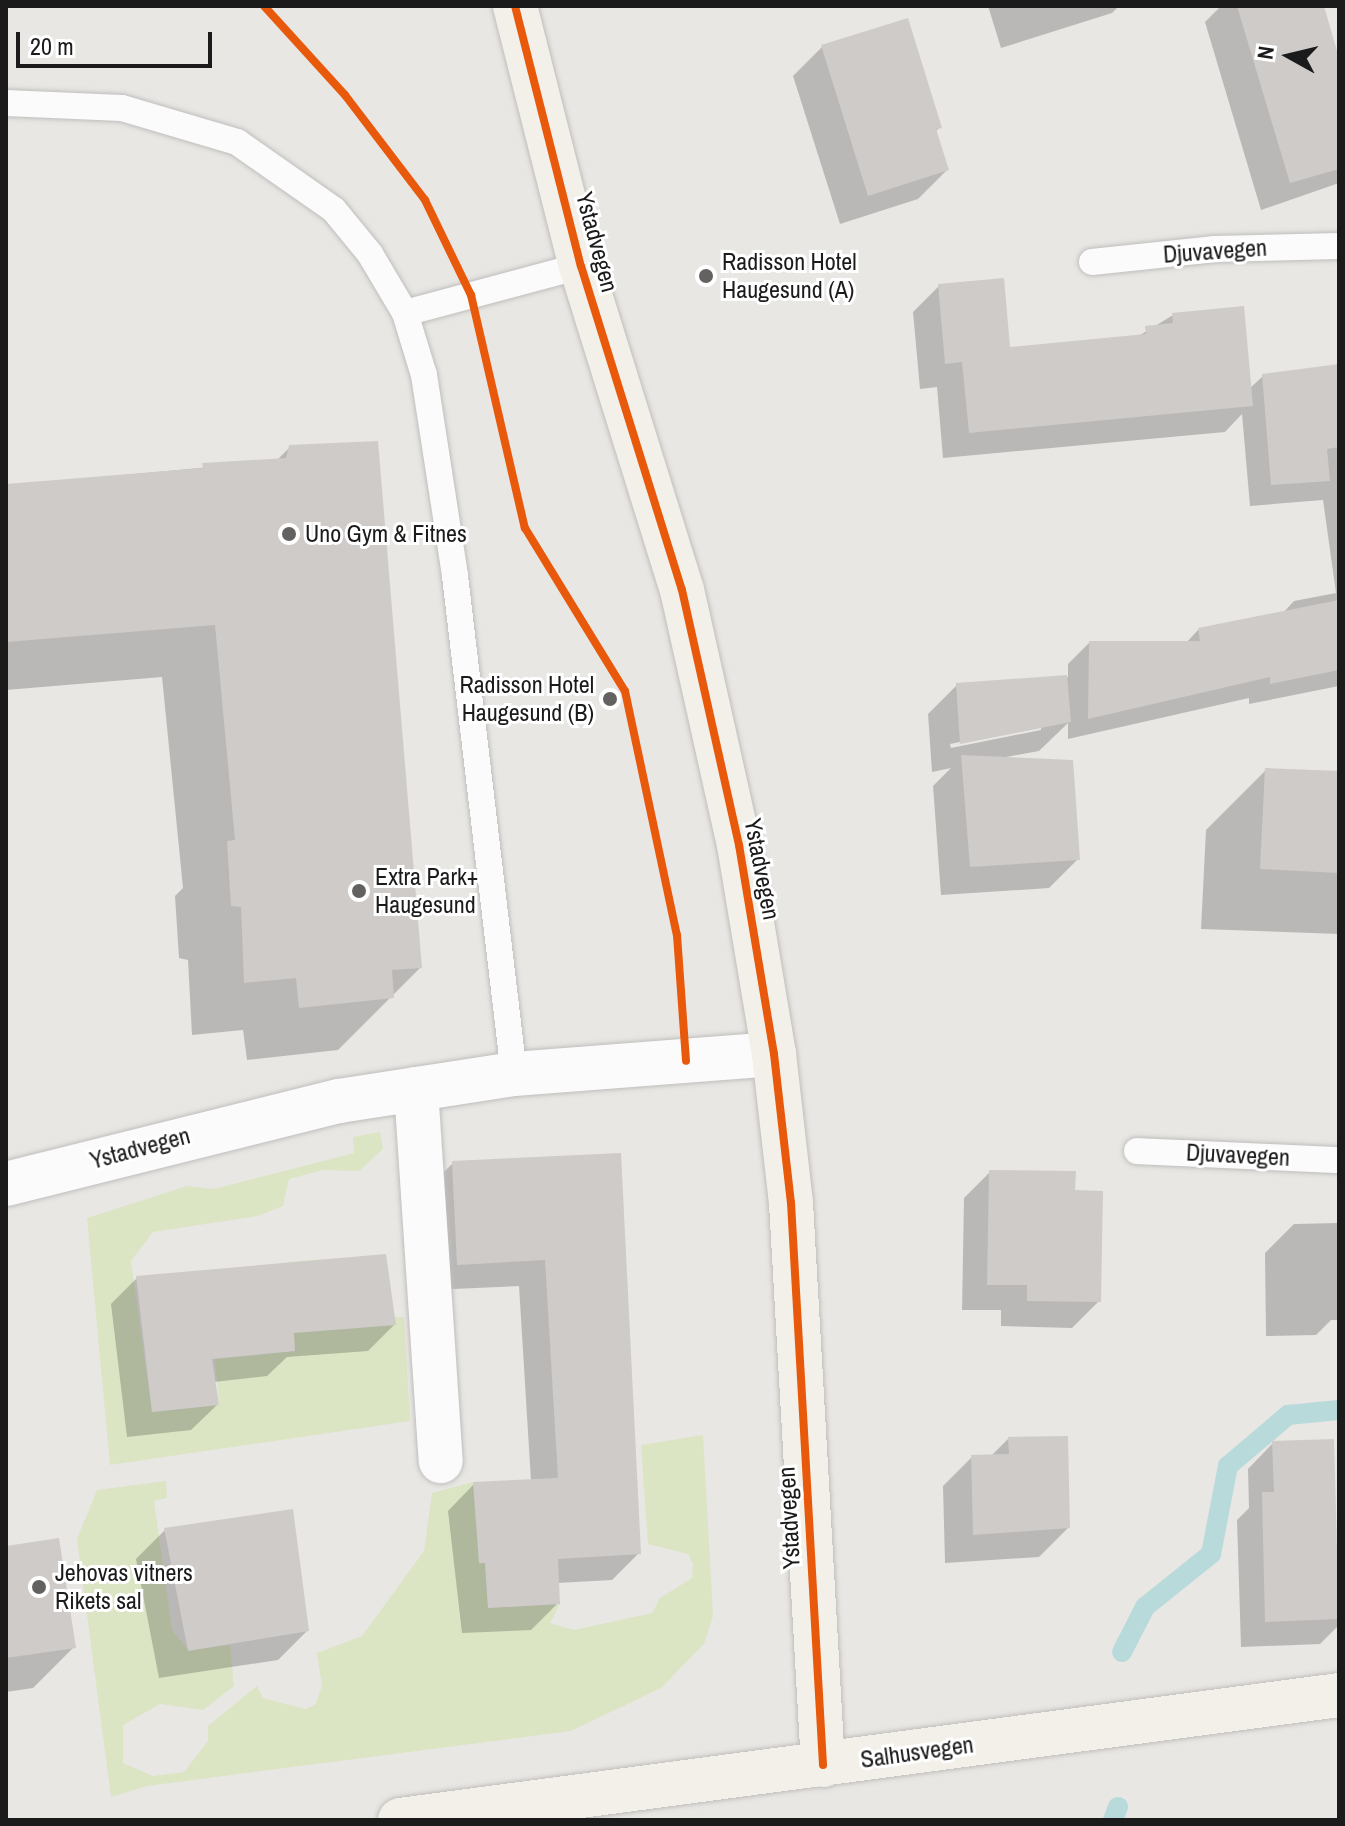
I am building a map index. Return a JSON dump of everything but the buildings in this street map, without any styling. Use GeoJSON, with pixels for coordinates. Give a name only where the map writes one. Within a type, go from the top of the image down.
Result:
{"type":"FeatureCollection","features":[{"type":"Feature","properties":{"kind":"street","name":"Ystadvegen"},"geometry":{"type":"LineString","coordinates":[[515,6],[581,266],[682,590],[739,845],[774,1054],[791,1203],[823,1765]]}},
{"type":"Feature","properties":{"kind":"street","name":"Ystadvegen"},"geometry":{"type":"LineString","coordinates":[[6,1184],[249,1120],[416,1089],[514,1074],[774,1054]]}},
{"type":"Feature","properties":{"kind":"street"},"geometry":{"type":"LineString","coordinates":[[416,1089],[441,1461]]}},
{"type":"Feature","properties":{"kind":"street","name":"Salhusvegen"},"geometry":{"type":"LineString","coordinates":[[400,1820],[1339,1695]]}},
{"type":"Feature","properties":{"kind":"lane"},"geometry":{"type":"LineString","coordinates":[[6,103],[122,108],[237,142],[334,210],[370,254],[405,313],[424,375],[453,561],[514,1074]]}},
{"type":"Feature","properties":{"kind":"lane","name":"Djuvavegen"},"geometry":{"type":"LineString","coordinates":[[1092,262],[1215,249],[1339,246]]}},
{"type":"Feature","properties":{"kind":"lane","name":"Ystadvegen"},"geometry":{"type":"LineString","coordinates":[[405,313],[581,266]]}},
{"type":"Feature","properties":{"kind":"lane","name":"Djuvavegen"},"geometry":{"type":"LineString","coordinates":[[1137,1151],[1339,1160]]}},
{"type":"Feature","properties":{"kind":"green space"},"geometry":{"type":"Polygon","coordinates":[[[380,1132],[383,1149],[359,1171],[323,1170],[289,1179],[283,1206],[258,1216],[153,1232],[131,1261],[152,1412],[219,1405],[215,1359],[295,1351],[287,1262],[326,1259],[332,1330],[395,1325],[395,1317],[404,1317],[410,1421],[110,1465],[87,1218],[187,1186],[214,1189],[354,1153],[353,1137],[380,1132]]]}},
{"type":"Feature","properties":{"kind":"green space"},"geometry":{"type":"Polygon","coordinates":[[[703,1435],[713,1616],[704,1644],[661,1688],[571,1731],[147,1786],[111,1797],[77,1539],[97,1490],[166,1481],[167,1498],[154,1501],[172,1630],[188,1650],[230,1645],[234,1686],[203,1710],[160,1704],[123,1725],[123,1763],[153,1776],[184,1772],[208,1741],[208,1726],[257,1686],[263,1698],[305,1709],[315,1705],[322,1686],[317,1653],[362,1636],[424,1551],[432,1493],[473,1482],[479,1562],[485,1563],[488,1608],[560,1604],[550,1623],[574,1630],[652,1613],[660,1598],[692,1578],[693,1564],[688,1554],[648,1544],[641,1445],[703,1435]]]}},
{"type":"Feature","properties":{"kind":"waterway"},"geometry":{"type":"LineString","coordinates":[[1122,1652],[1145,1607],[1211,1554],[1228,1466],[1288,1415],[1339,1410]]}},
{"type":"Feature","properties":{"kind":"waterway"},"geometry":{"type":"LineString","coordinates":[[1113,1820],[1118,1807]]}},
{"type":"Feature","properties":{"kind":"cycle path"},"geometry":{"type":"LineString","coordinates":[[264,6],[345,95],[425,200],[471,295],[525,528],[625,691],[677,935],[686,1061]]}},
{"type":"Feature","properties":{"kind":"cycle path"},"geometry":{"type":"LineString","coordinates":[[515,6],[581,266],[682,590],[739,845],[774,1054],[791,1203],[823,1765]]}},
{"type":"Feature","properties":{"kind":"place","name":"Radisson Hotel Haugesund (A)"},"geometry":{"type":"Point","coordinates":[706,276]}},
{"type":"Feature","properties":{"kind":"place","name":"Uno Gym & Fitnes"},"geometry":{"type":"Point","coordinates":[289,534]}},
{"type":"Feature","properties":{"kind":"place","name":"Radisson Hotel Haugesund (B)"},"geometry":{"type":"Point","coordinates":[610,699]}},
{"type":"Feature","properties":{"kind":"place","name":"Extra Park+ Haugesund"},"geometry":{"type":"Point","coordinates":[359,891]}},
{"type":"Feature","properties":{"kind":"place","name":"Jehovas vitners Rikets sal"},"geometry":{"type":"Point","coordinates":[39,1587]}}]}
